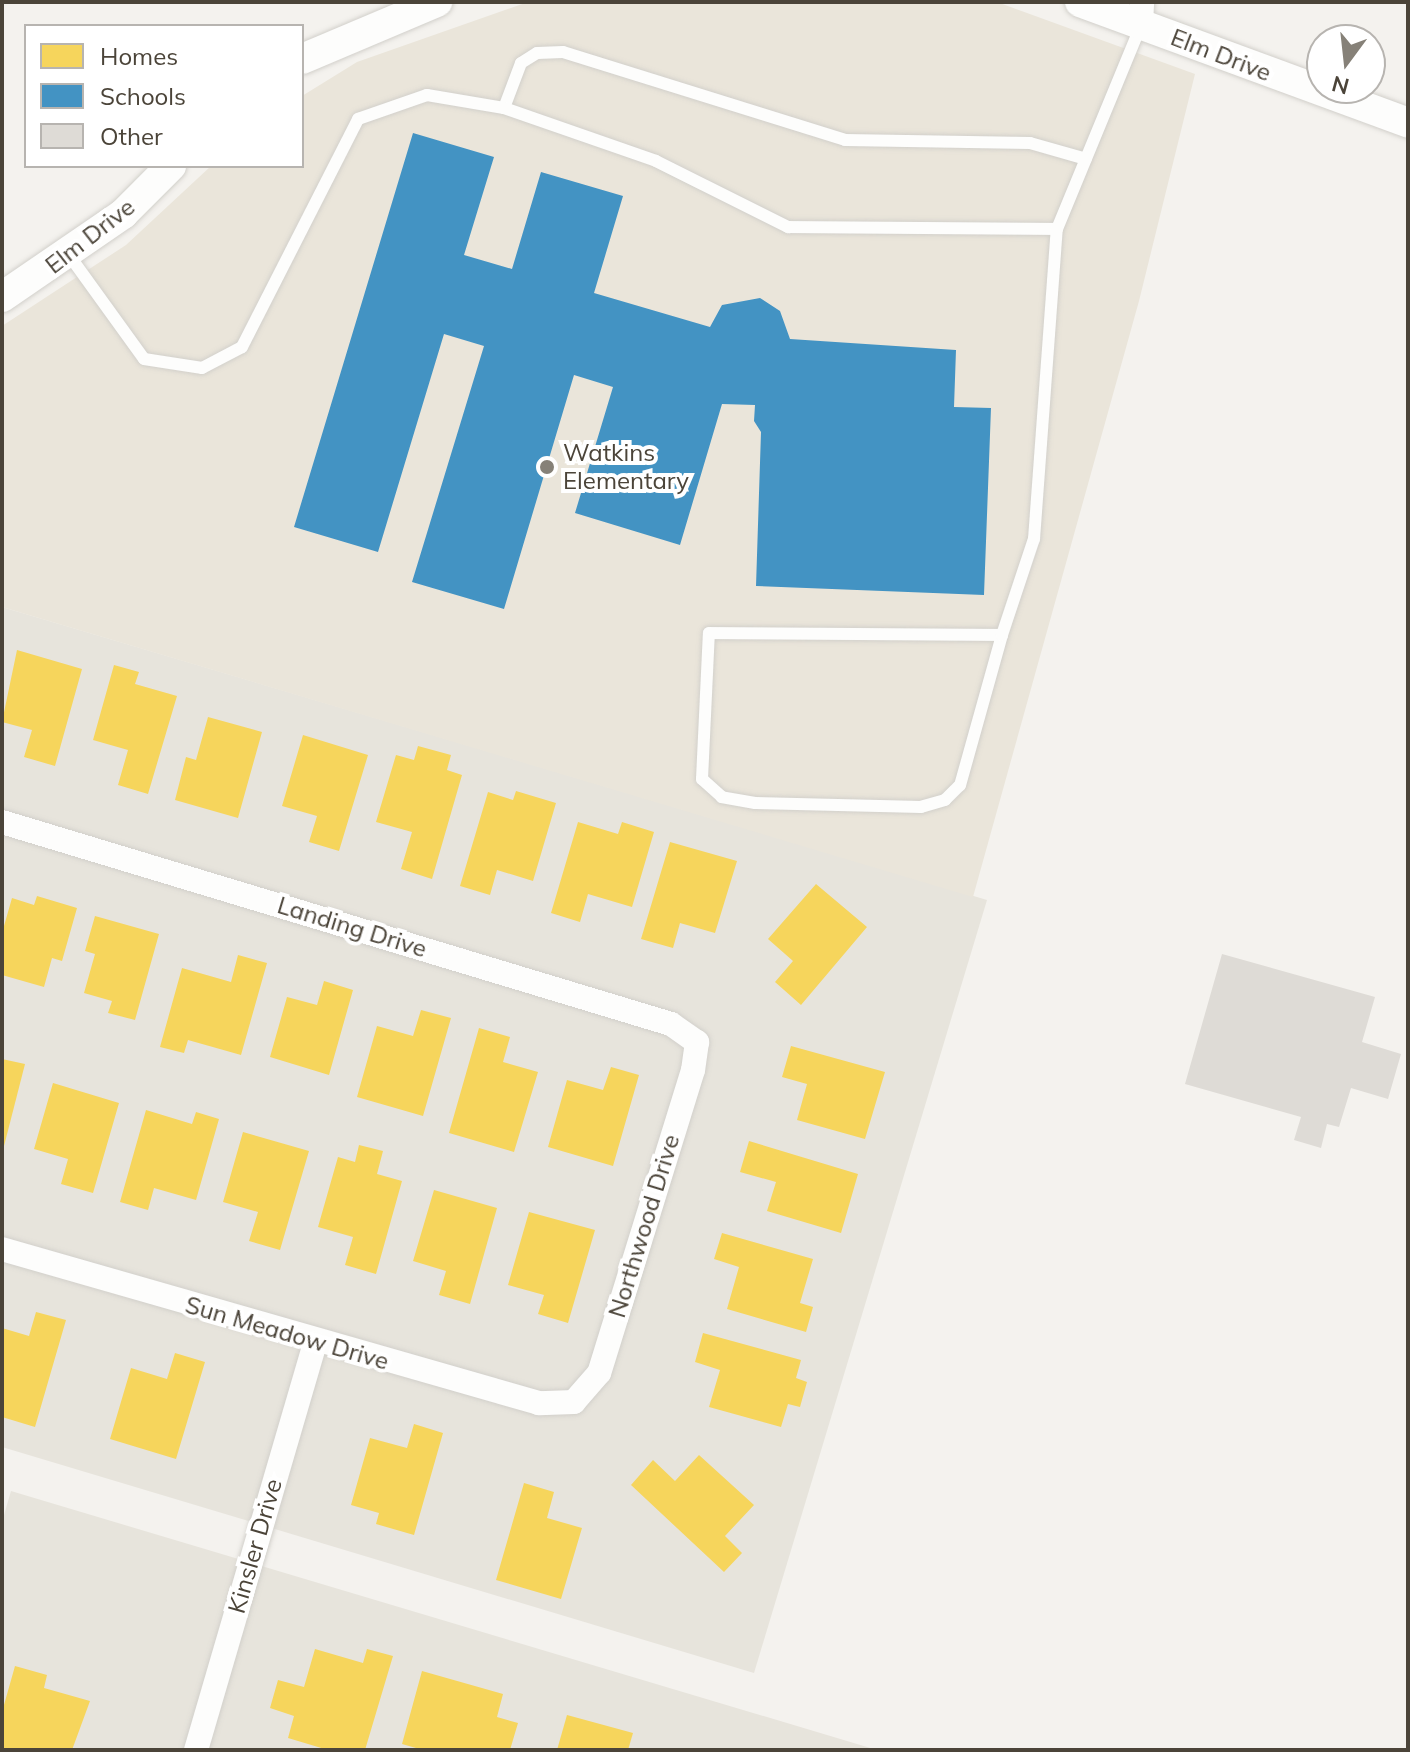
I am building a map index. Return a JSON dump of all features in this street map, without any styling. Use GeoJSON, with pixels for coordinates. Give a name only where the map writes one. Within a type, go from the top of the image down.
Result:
{"type":"FeatureCollection","features":[{"type":"Feature","properties":{"kind":"street"},"geometry":{"type":"LineString","coordinates":[[304,58],[437,2]]}},
{"type":"Feature","properties":{"kind":"street","name":"Elm Drive"},"geometry":{"type":"LineString","coordinates":[[1080,2],[1142,13],[1408,123]]}},
{"type":"Feature","properties":{"kind":"street","name":"Elm Drive"},"geometry":{"type":"LineString","coordinates":[[2,297],[69,255],[123,214],[169,168]]}},
{"type":"Feature","properties":{"kind":"street","name":"Landing Drive"},"geometry":{"type":"LineString","coordinates":[[2,822],[671,1024],[697,1042]]}},
{"type":"Feature","properties":{"kind":"street","name":"Northwood Drive"},"geometry":{"type":"LineString","coordinates":[[574,1402],[599,1373],[693,1070],[697,1042]]}},
{"type":"Feature","properties":{"kind":"street","name":"Sun Meadow Drive"},"geometry":{"type":"LineString","coordinates":[[2,1249],[315,1343],[539,1403],[574,1402]]}},
{"type":"Feature","properties":{"kind":"street","name":"Kinsler Drive"},"geometry":{"type":"LineString","coordinates":[[196,1750],[315,1343]]}},
{"type":"Feature","properties":{"kind":"lane"},"geometry":{"type":"LineString","coordinates":[[1002,635],[709,633],[702,779],[722,797],[755,803],[921,807],[945,800],[960,785],[1002,635],[1034,539],[1057,229],[1142,13]]}},
{"type":"Feature","properties":{"kind":"lane"},"geometry":{"type":"LineString","coordinates":[[504,108],[521,63],[537,53],[563,52],[845,140],[1030,143],[1086,159]]}},
{"type":"Feature","properties":{"kind":"lane"},"geometry":{"type":"LineString","coordinates":[[69,255],[144,359],[202,368],[242,347],[358,119],[427,95],[504,108],[656,161],[788,227],[1057,229]]}},
{"type":"Feature","properties":{"kind":"shaded area","name":"Watkins Elementary"},"geometry":{"type":"Polygon","coordinates":[[[528,2],[997,2],[1195,74],[1139,301],[973,897],[2,607],[2,326],[126,245],[209,168],[304,168],[304,95],[357,62],[528,2]]]}},
{"type":"Feature","properties":{"kind":"shaded area"},"geometry":{"type":"Polygon","coordinates":[[[2,607],[987,900],[754,1673],[2,1447],[2,607]]]}},
{"type":"Feature","properties":{"kind":"shaded area"},"geometry":{"type":"Polygon","coordinates":[[[11,1491],[877,1750],[2,1750],[2,1522],[11,1491]]]}},
{"type":"Feature","properties":{"kind":"building: Homes"},"geometry":{"type":"Polygon","coordinates":[[[17,650],[82,669],[55,766],[24,757],[32,730],[2,722],[17,650]]]}},
{"type":"Feature","properties":{"kind":"building: Homes"},"geometry":{"type":"Polygon","coordinates":[[[114,665],[139,672],[135,684],[177,696],[148,794],[118,785],[128,750],[93,740],[114,665]]]}},
{"type":"Feature","properties":{"kind":"building: Homes"},"geometry":{"type":"Polygon","coordinates":[[[208,717],[262,732],[238,818],[175,800],[186,757],[196,760],[208,717]]]}},
{"type":"Feature","properties":{"kind":"building: Homes"},"geometry":{"type":"Polygon","coordinates":[[[303,735],[368,755],[339,851],[309,842],[317,816],[282,806],[303,735]]]}},
{"type":"Feature","properties":{"kind":"building: Homes"},"geometry":{"type":"Polygon","coordinates":[[[418,746],[451,755],[447,770],[462,775],[432,879],[401,869],[412,832],[376,822],[396,755],[414,760],[418,746]]]}},
{"type":"Feature","properties":{"kind":"building: Homes"},"geometry":{"type":"Polygon","coordinates":[[[516,791],[556,803],[533,881],[497,870],[490,895],[460,886],[488,792],[513,800],[516,791]]]}},
{"type":"Feature","properties":{"kind":"building: Homes"},"geometry":{"type":"Polygon","coordinates":[[[578,822],[618,834],[622,822],[654,832],[632,907],[588,894],[580,922],[551,913],[578,822]]]}},
{"type":"Feature","properties":{"kind":"building: Homes"},"geometry":{"type":"Polygon","coordinates":[[[670,842],[737,861],[715,933],[680,923],[673,948],[641,939],[670,842]]]}},
{"type":"Feature","properties":{"kind":"building: Homes"},"geometry":{"type":"Polygon","coordinates":[[[816,884],[867,927],[801,1005],[775,982],[793,961],[768,939],[816,884]]]}},
{"type":"Feature","properties":{"kind":"building: Homes"},"geometry":{"type":"Polygon","coordinates":[[[37,896],[77,908],[62,961],[52,958],[44,987],[2,975],[2,933],[12,898],[34,905],[37,896]]]}},
{"type":"Feature","properties":{"kind":"building: Homes"},"geometry":{"type":"Polygon","coordinates":[[[95,916],[159,934],[135,1020],[108,1013],[112,1001],[84,993],[95,954],[85,951],[95,916]]]}},
{"type":"Feature","properties":{"kind":"building: Homes"},"geometry":{"type":"Polygon","coordinates":[[[238,955],[267,963],[241,1055],[188,1040],[184,1053],[160,1047],[182,968],[231,982],[238,955]]]}},
{"type":"Feature","properties":{"kind":"building: Homes"},"geometry":{"type":"Polygon","coordinates":[[[324,981],[353,990],[329,1075],[270,1057],[287,997],[317,1005],[324,981]]]}},
{"type":"Feature","properties":{"kind":"building: Homes"},"geometry":{"type":"Polygon","coordinates":[[[421,1010],[451,1018],[423,1116],[357,1097],[377,1026],[413,1036],[421,1010]]]}},
{"type":"Feature","properties":{"kind":"building: Homes"},"geometry":{"type":"Polygon","coordinates":[[[479,1028],[510,1037],[503,1062],[538,1072],[514,1152],[449,1133],[479,1028]]]}},
{"type":"Feature","properties":{"kind":"building: Homes"},"geometry":{"type":"Polygon","coordinates":[[[791,1046],[885,1072],[865,1139],[797,1120],[807,1084],[782,1077],[791,1046]]]}},
{"type":"Feature","properties":{"kind":"building: Homes"},"geometry":{"type":"Polygon","coordinates":[[[2,1059],[25,1064],[3,1150],[2,1150],[2,1059]]]}},
{"type":"Feature","properties":{"kind":"building: Homes"},"geometry":{"type":"Polygon","coordinates":[[[611,1067],[639,1075],[613,1166],[548,1147],[567,1080],[603,1090],[611,1067]]]}},
{"type":"Feature","properties":{"kind":"building: Homes"},"geometry":{"type":"Polygon","coordinates":[[[53,1083],[119,1103],[93,1193],[61,1184],[68,1159],[34,1149],[53,1083]]]}},
{"type":"Feature","properties":{"kind":"building: Homes"},"geometry":{"type":"Polygon","coordinates":[[[146,1110],[192,1124],[196,1112],[219,1119],[196,1200],[154,1188],[148,1210],[120,1202],[146,1110]]]}},
{"type":"Feature","properties":{"kind":"building: Homes"},"geometry":{"type":"Polygon","coordinates":[[[243,1132],[309,1151],[280,1250],[249,1241],[258,1212],[223,1202],[243,1132]]]}},
{"type":"Feature","properties":{"kind":"building: Homes"},"geometry":{"type":"Polygon","coordinates":[[[749,1141],[858,1174],[841,1233],[767,1211],[776,1182],[740,1172],[749,1141]]]}},
{"type":"Feature","properties":{"kind":"building: Homes"},"geometry":{"type":"Polygon","coordinates":[[[359,1145],[383,1151],[377,1174],[402,1181],[376,1274],[345,1265],[353,1237],[318,1227],[338,1157],[355,1162],[359,1145]]]}},
{"type":"Feature","properties":{"kind":"building: Homes"},"geometry":{"type":"Polygon","coordinates":[[[434,1190],[497,1208],[470,1304],[439,1295],[446,1271],[413,1261],[434,1190]]]}},
{"type":"Feature","properties":{"kind":"building: Homes"},"geometry":{"type":"Polygon","coordinates":[[[529,1212],[595,1230],[568,1323],[538,1314],[544,1295],[508,1285],[529,1212]]]}},
{"type":"Feature","properties":{"kind":"building: Homes"},"geometry":{"type":"Polygon","coordinates":[[[722,1233],[813,1259],[800,1303],[813,1307],[806,1332],[727,1309],[739,1267],[714,1259],[722,1233]]]}},
{"type":"Feature","properties":{"kind":"building: Homes"},"geometry":{"type":"Polygon","coordinates":[[[36,1312],[66,1320],[35,1427],[2,1417],[2,1328],[29,1336],[36,1312]]]}},
{"type":"Feature","properties":{"kind":"building: Homes"},"geometry":{"type":"Polygon","coordinates":[[[703,1333],[801,1360],[796,1378],[807,1382],[800,1407],[788,1404],[781,1427],[709,1407],[720,1370],[695,1362],[703,1333]]]}},
{"type":"Feature","properties":{"kind":"building: Homes"},"geometry":{"type":"Polygon","coordinates":[[[175,1353],[205,1362],[176,1459],[110,1439],[131,1368],[167,1379],[175,1353]]]}},
{"type":"Feature","properties":{"kind":"building: Homes"},"geometry":{"type":"Polygon","coordinates":[[[414,1424],[443,1433],[414,1535],[376,1524],[379,1513],[351,1505],[370,1438],[407,1448],[414,1424]]]}},
{"type":"Feature","properties":{"kind":"building: Homes"},"geometry":{"type":"Polygon","coordinates":[[[699,1455],[754,1505],[725,1536],[742,1553],[724,1572],[631,1485],[653,1460],[675,1481],[699,1455]]]}},
{"type":"Feature","properties":{"kind":"building: Homes"},"geometry":{"type":"Polygon","coordinates":[[[524,1483],[554,1492],[547,1518],[582,1528],[561,1599],[496,1580],[524,1483]]]}},
{"type":"Feature","properties":{"kind":"building: Homes"},"geometry":{"type":"Polygon","coordinates":[[[315,1649],[363,1663],[367,1649],[393,1656],[365,1750],[328,1750],[288,1738],[294,1716],[270,1708],[278,1680],[304,1687],[315,1649]]]}},
{"type":"Feature","properties":{"kind":"building: Homes"},"geometry":{"type":"Polygon","coordinates":[[[15,1666],[47,1675],[44,1688],[90,1701],[72,1750],[2,1750],[2,1712],[15,1666]]]}},
{"type":"Feature","properties":{"kind":"building: Homes"},"geometry":{"type":"Polygon","coordinates":[[[422,1671],[503,1694],[497,1717],[518,1723],[510,1750],[423,1750],[402,1744],[422,1671]]]}},
{"type":"Feature","properties":{"kind":"building: Homes"},"geometry":{"type":"Polygon","coordinates":[[[567,1715],[633,1733],[628,1750],[557,1750],[567,1715]]]}},
{"type":"Feature","properties":{"kind":"building: Schools"},"geometry":{"type":"Polygon","coordinates":[[[413,133],[494,157],[464,255],[512,269],[541,172],[623,196],[594,293],[710,327],[722,305],[760,298],[780,311],[790,339],[956,350],[954,407],[991,408],[984,595],[756,586],[761,432],[754,421],[755,405],[722,404],[680,545],[575,513],[613,387],[574,375],[504,609],[412,582],[484,346],[444,334],[378,552],[294,527],[413,133]]]}},
{"type":"Feature","properties":{"kind":"building: Other"},"geometry":{"type":"Polygon","coordinates":[[[1222,954],[1375,997],[1362,1042],[1401,1054],[1388,1099],[1351,1088],[1339,1127],[1327,1124],[1321,1148],[1294,1140],[1301,1117],[1185,1084],[1222,954]]]}},
{"type":"Feature","properties":{"kind":"place","name":"Watkins Elementary"},"geometry":{"type":"Point","coordinates":[547,467]}}]}
